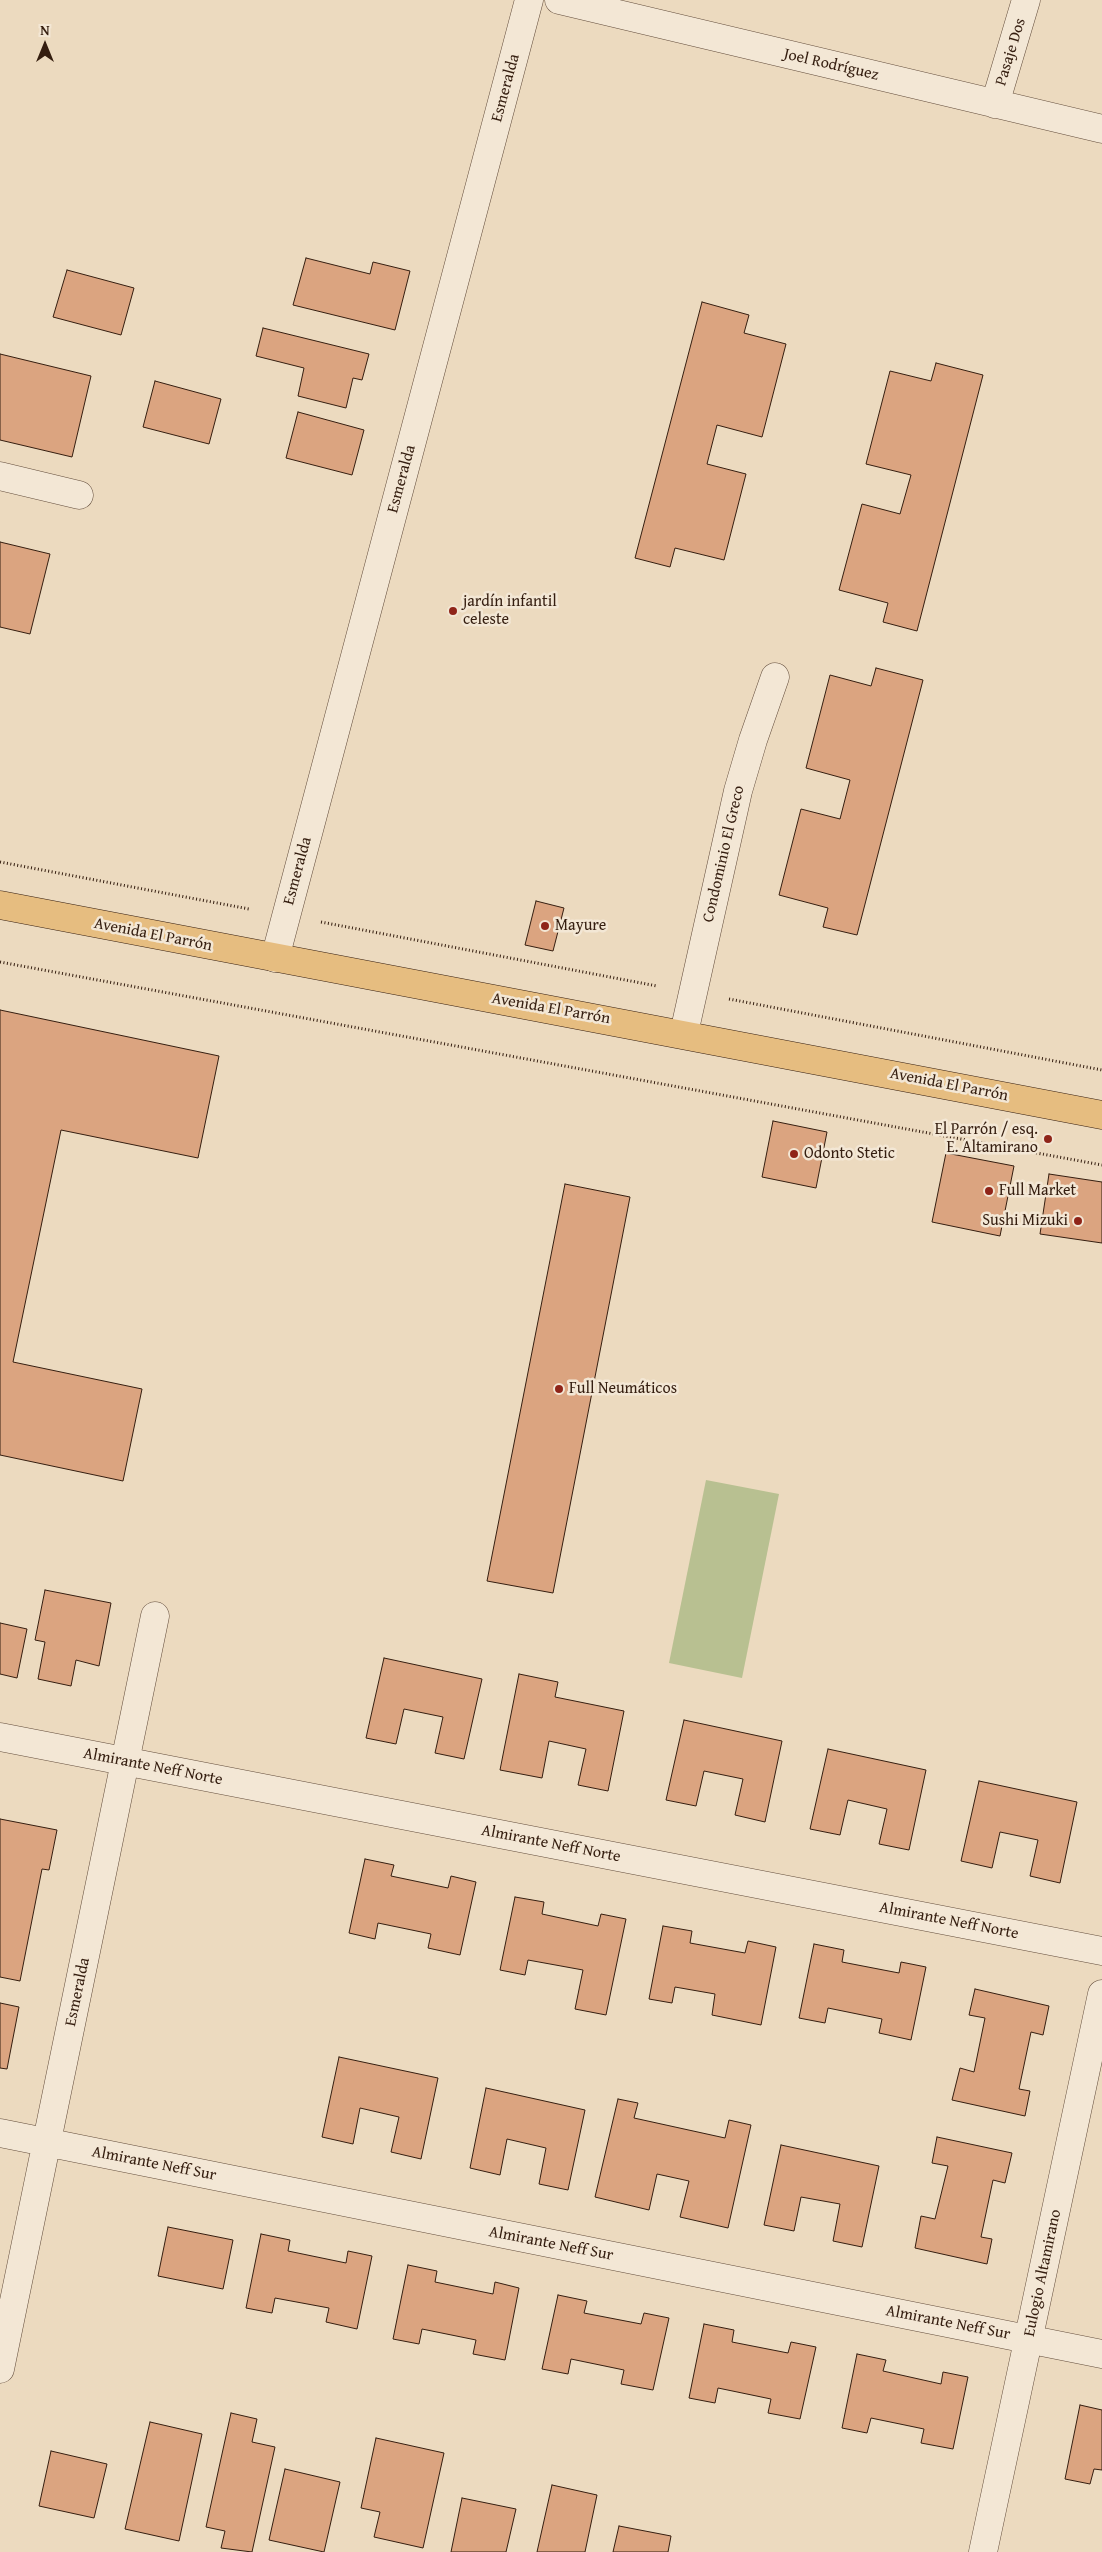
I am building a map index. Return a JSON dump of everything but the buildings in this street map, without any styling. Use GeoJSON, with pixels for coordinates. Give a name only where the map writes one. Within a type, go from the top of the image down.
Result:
{"type":"FeatureCollection","features":[{"type":"Feature","properties":{"kind":"main road","name":"Avenida El Parrón"},"geometry":{"type":"LineString","coordinates":[[0,905],[1102,1114]]}},
{"type":"Feature","properties":{"kind":"street","name":"Esmeralda"},"geometry":{"type":"LineString","coordinates":[[275,958],[529,0]]}},
{"type":"Feature","properties":{"kind":"street","name":"Joel Rodríguez"},"geometry":{"type":"LineString","coordinates":[[559,0],[1102,129]]}},
{"type":"Feature","properties":{"kind":"street","name":"Pasaje Dos"},"geometry":{"type":"LineString","coordinates":[[995,104],[1026,0]]}},
{"type":"Feature","properties":{"kind":"street"},"geometry":{"type":"LineString","coordinates":[[0,476],[79,495]]}},
{"type":"Feature","properties":{"kind":"street","name":"Condominio El Greco"},"geometry":{"type":"LineString","coordinates":[[684,1034],[738,792],[753,740],[775,677]]}},
{"type":"Feature","properties":{"kind":"street","name":"Esmeralda"},"geometry":{"type":"LineString","coordinates":[[0,2369],[155,1616]]}},
{"type":"Feature","properties":{"kind":"street","name":"Almirante Neff Norte"},"geometry":{"type":"LineString","coordinates":[[0,1737],[1102,1951]]}},
{"type":"Feature","properties":{"kind":"street","name":"Eulogio Altamirano"},"geometry":{"type":"LineString","coordinates":[[983,2552],[1102,1994]]}},
{"type":"Feature","properties":{"kind":"street","name":"Almirante Neff Sur"},"geometry":{"type":"LineString","coordinates":[[0,2133],[1102,2354]]}},
{"type":"Feature","properties":{"kind":"path"},"geometry":{"type":"LineString","coordinates":[[0,862],[1102,1070]]}},
{"type":"Feature","properties":{"kind":"path"},"geometry":{"type":"LineString","coordinates":[[0,962],[1102,1165]]}},
{"type":"Feature","properties":{"kind":"green space"},"geometry":{"type":"Polygon","coordinates":[[[706,1480],[779,1494],[742,1678],[669,1663],[706,1480]]]}},
{"type":"Feature","properties":{"kind":"place","name":"jardín infantil celeste"},"geometry":{"type":"Point","coordinates":[453,611]}},
{"type":"Feature","properties":{"kind":"place","name":"Mayure"},"geometry":{"type":"Point","coordinates":[545,926]}},
{"type":"Feature","properties":{"kind":"place","name":"El Parrón / esq. E. Altamirano"},"geometry":{"type":"Point","coordinates":[1048,1139]}},
{"type":"Feature","properties":{"kind":"place","name":"Odonto Stetic"},"geometry":{"type":"Point","coordinates":[794,1154]}},
{"type":"Feature","properties":{"kind":"place","name":"Full Market"},"geometry":{"type":"Point","coordinates":[989,1191]}},
{"type":"Feature","properties":{"kind":"place","name":"Sushi Mizuki"},"geometry":{"type":"Point","coordinates":[1078,1221]}},
{"type":"Feature","properties":{"kind":"place","name":"Full Neumáticos"},"geometry":{"type":"Point","coordinates":[559,1389]}}]}
